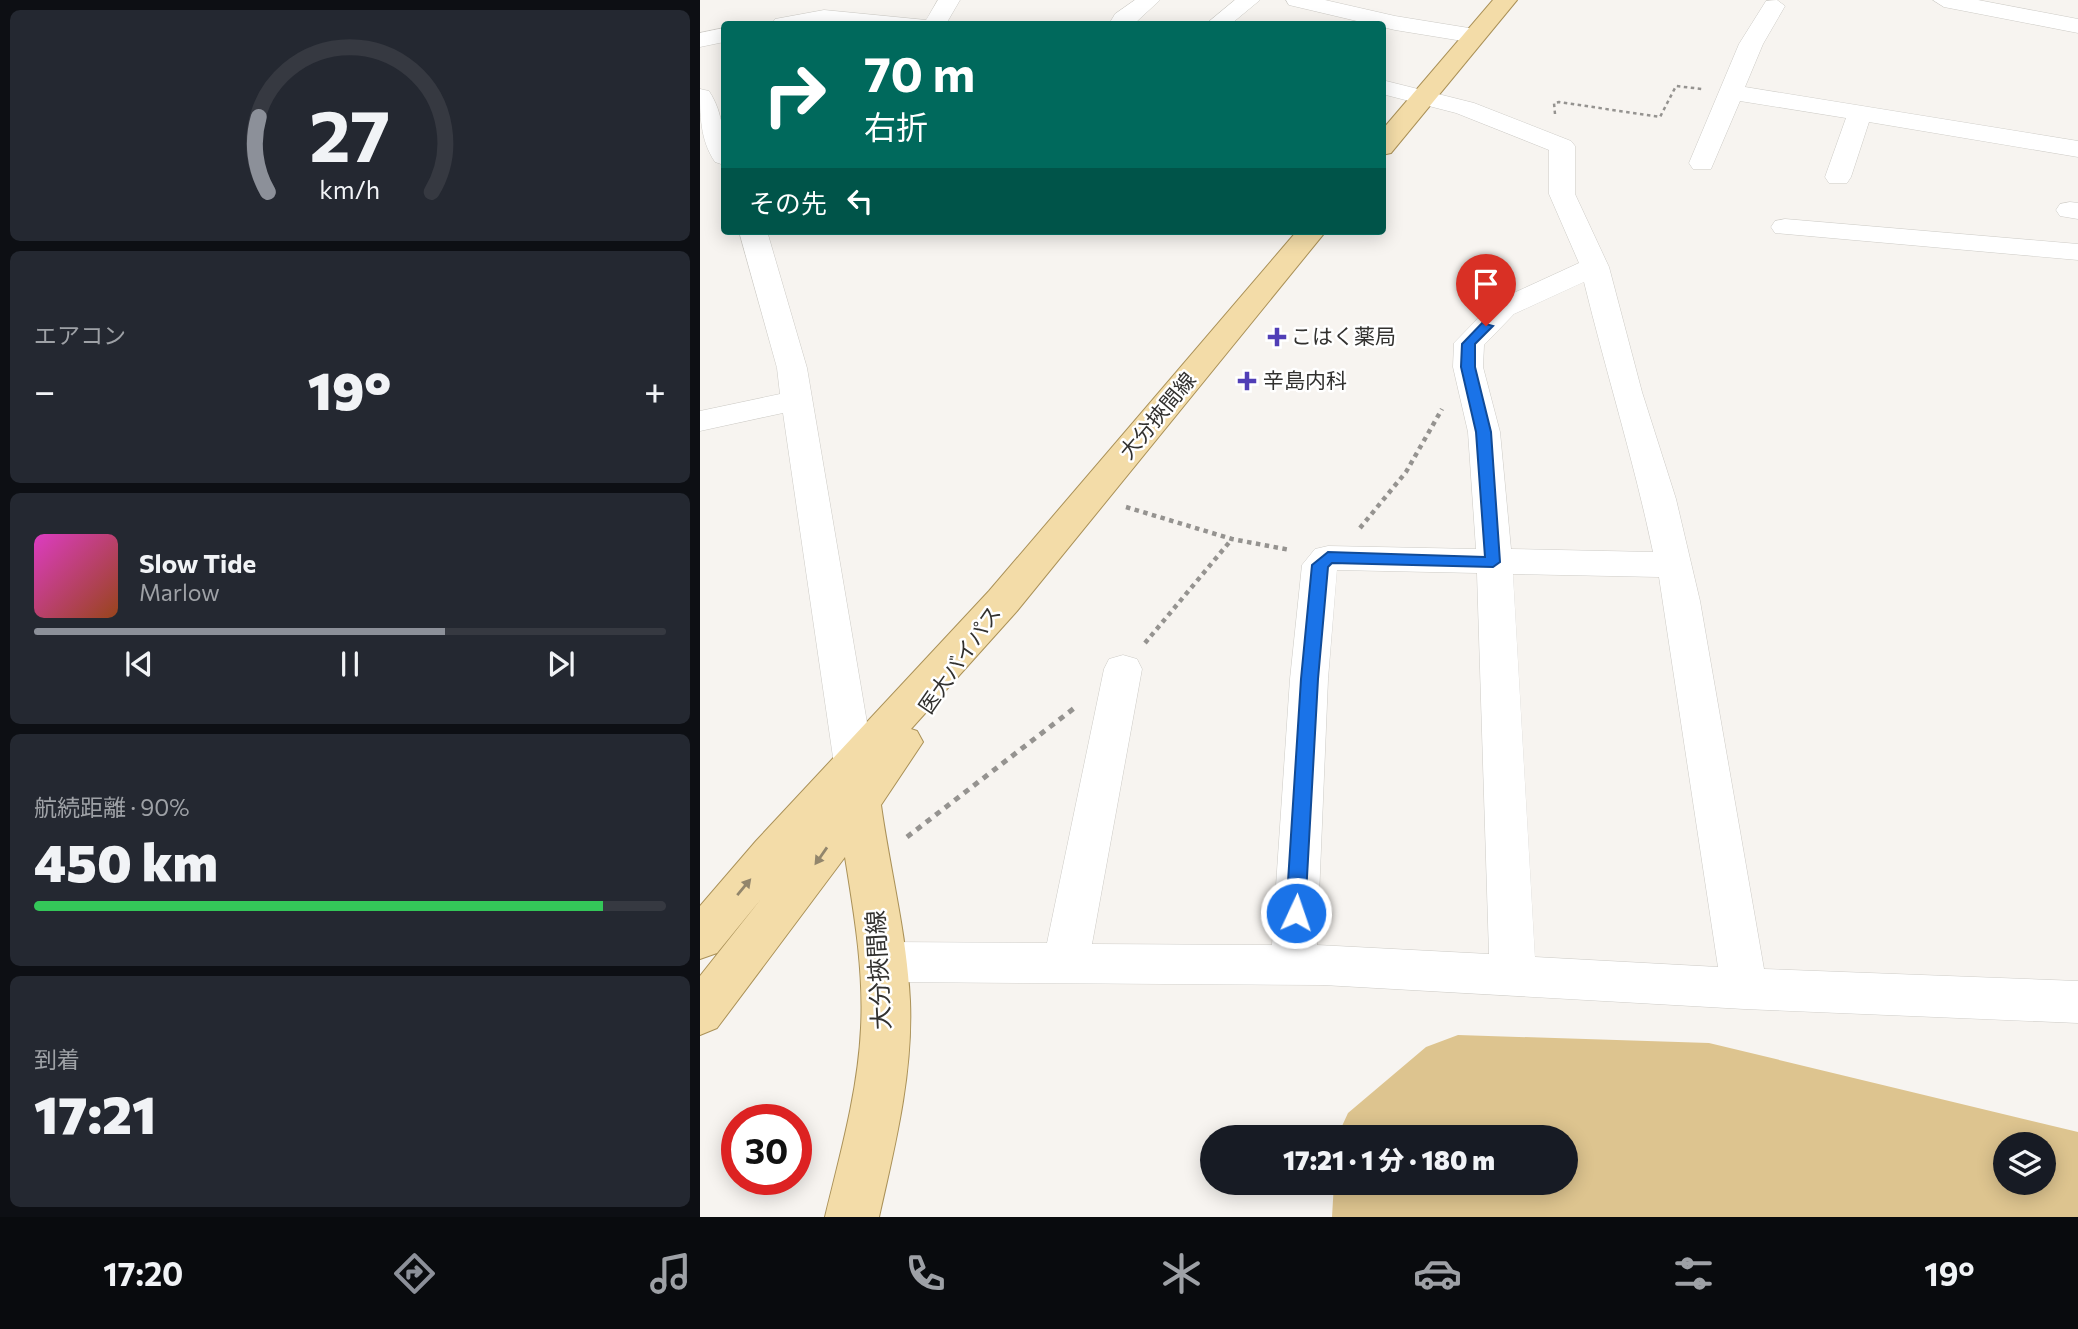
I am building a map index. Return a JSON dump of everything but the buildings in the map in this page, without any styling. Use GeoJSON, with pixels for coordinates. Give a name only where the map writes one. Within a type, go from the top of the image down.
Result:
{"type":"FeatureCollection","features":[{"type":"Feature","properties":{"kind":"main road"},"geometry":{"type":"LineString","coordinates":[[1386,142],[1505,0]]}},
{"type":"Feature","properties":{"kind":"main road","name":"大分挾間線"},"geometry":{"type":"LineString","coordinates":[[1003,601],[1309,235]]}},
{"type":"Feature","properties":{"kind":"main road","name":"医大バイパス"},"geometry":{"type":"LineString","coordinates":[[700,939],[856,784],[1003,601]]}},
{"type":"Feature","properties":{"kind":"main road","name":"大分挾間線"},"geometry":{"type":"LineString","coordinates":[[852,1217],[876,1104],[886,1004],[884,962],[856,784]]}},
{"type":"Feature","properties":{"kind":"main road","name":"医大バイパス"},"geometry":{"type":"LineString","coordinates":[[700,1013],[804,879],[856,784]]}},
{"type":"Feature","properties":{"kind":"street"},"geometry":{"type":"LineString","coordinates":[[937,21],[949,0]]}},
{"type":"Feature","properties":{"kind":"street"},"geometry":{"type":"LineString","coordinates":[[1120,21],[1149,0]]}},
{"type":"Feature","properties":{"kind":"street"},"geometry":{"type":"LineString","coordinates":[[1221,21],[1249,0]]}},
{"type":"Feature","properties":{"kind":"street"},"geometry":{"type":"LineString","coordinates":[[1297,0],[1395,23],[1475,36]]}},
{"type":"Feature","properties":{"kind":"street"},"geometry":{"type":"LineString","coordinates":[[1944,0],[2078,26]]}},
{"type":"Feature","properties":{"kind":"street"},"geometry":{"type":"LineString","coordinates":[[1702,163],[1751,44],[1774,6]]}},
{"type":"Feature","properties":{"kind":"street"},"geometry":{"type":"LineString","coordinates":[[801,21],[850,9],[904,21]]}},
{"type":"Feature","properties":{"kind":"street"},"geometry":{"type":"LineString","coordinates":[[700,40],[721,36]]}},
{"type":"Feature","properties":{"kind":"street"},"geometry":{"type":"LineString","coordinates":[[1386,88],[1422,100],[1465,108],[1562,146],[1562,194],[1595,267],[1613,344],[1659,499],[1674,565],[1744,989]]}},
{"type":"Feature","properties":{"kind":"street"},"geometry":{"type":"LineString","coordinates":[[1730,93],[2078,149]]}},
{"type":"Feature","properties":{"kind":"street"},"geometry":{"type":"LineString","coordinates":[[700,96],[721,150]]}},
{"type":"Feature","properties":{"kind":"street"},"geometry":{"type":"LineString","coordinates":[[1386,105],[1422,100]]}},
{"type":"Feature","properties":{"kind":"street"},"geometry":{"type":"LineString","coordinates":[[1838,177],[1860,113]]}},
{"type":"Feature","properties":{"kind":"street"},"geometry":{"type":"LineString","coordinates":[[1785,227],[2078,253]]}},
{"type":"Feature","properties":{"kind":"street"},"geometry":{"type":"LineString","coordinates":[[754,235],[776,305],[797,400],[856,784]]}},
{"type":"Feature","properties":{"kind":"street"},"geometry":{"type":"LineString","coordinates":[[1513,976],[1502,702],[1493,562],[1483,432],[1468,367],[1469,344],[1504,308],[1541,289],[1595,267]]}},
{"type":"Feature","properties":{"kind":"street"},"geometry":{"type":"LineString","coordinates":[[700,421],[797,400]]}},
{"type":"Feature","properties":{"kind":"street"},"geometry":{"type":"LineString","coordinates":[[1293,965],[1320,565],[1328,558],[1674,565]]}},
{"type":"Feature","properties":{"kind":"street"},"geometry":{"type":"LineString","coordinates":[[1066,961],[1123,669]]}},
{"type":"Feature","properties":{"kind":"street"},"geometry":{"type":"LineString","coordinates":[[884,962],[1066,961],[1293,965],[1744,989],[2078,1002]]}},
{"type":"Feature","properties":{"kind":"path"},"geometry":{"type":"LineString","coordinates":[[1562,146],[1553,103],[1660,117],[1676,86],[1730,93]]}},
{"type":"Feature","properties":{"kind":"path"},"geometry":{"type":"LineString","coordinates":[[1123,506],[1232,539],[1328,558],[1388,497],[1429,436],[1468,367]]}},
{"type":"Feature","properties":{"kind":"path"},"geometry":{"type":"LineString","coordinates":[[870,866],[1123,669],[1232,539]]}},
{"type":"Feature","properties":{"kind":"shaded area"},"geometry":{"type":"Polygon","coordinates":[[[1458,1035],[1709,1043],[2078,1132],[2078,1217],[1332,1217],[1333,1195],[1578,1195],[1578,1125],[1342,1125],[1348,1113],[1426,1047],[1458,1035]]]}},
{"type":"Feature","properties":{"kind":"place","name":"こはく薬局"},"geometry":{"type":"Point","coordinates":[1277,337]}},
{"type":"Feature","properties":{"kind":"place","name":"辛島内科"},"geometry":{"type":"Point","coordinates":[1247,381]}},
{"type":"Feature","properties":{"kind":"route"},"geometry":{"type":"LineString","coordinates":[[1296,913],[1309,679],[1320,565],[1328,558],[1493,562],[1483,432],[1468,367],[1469,344],[1486,326]]}}]}
